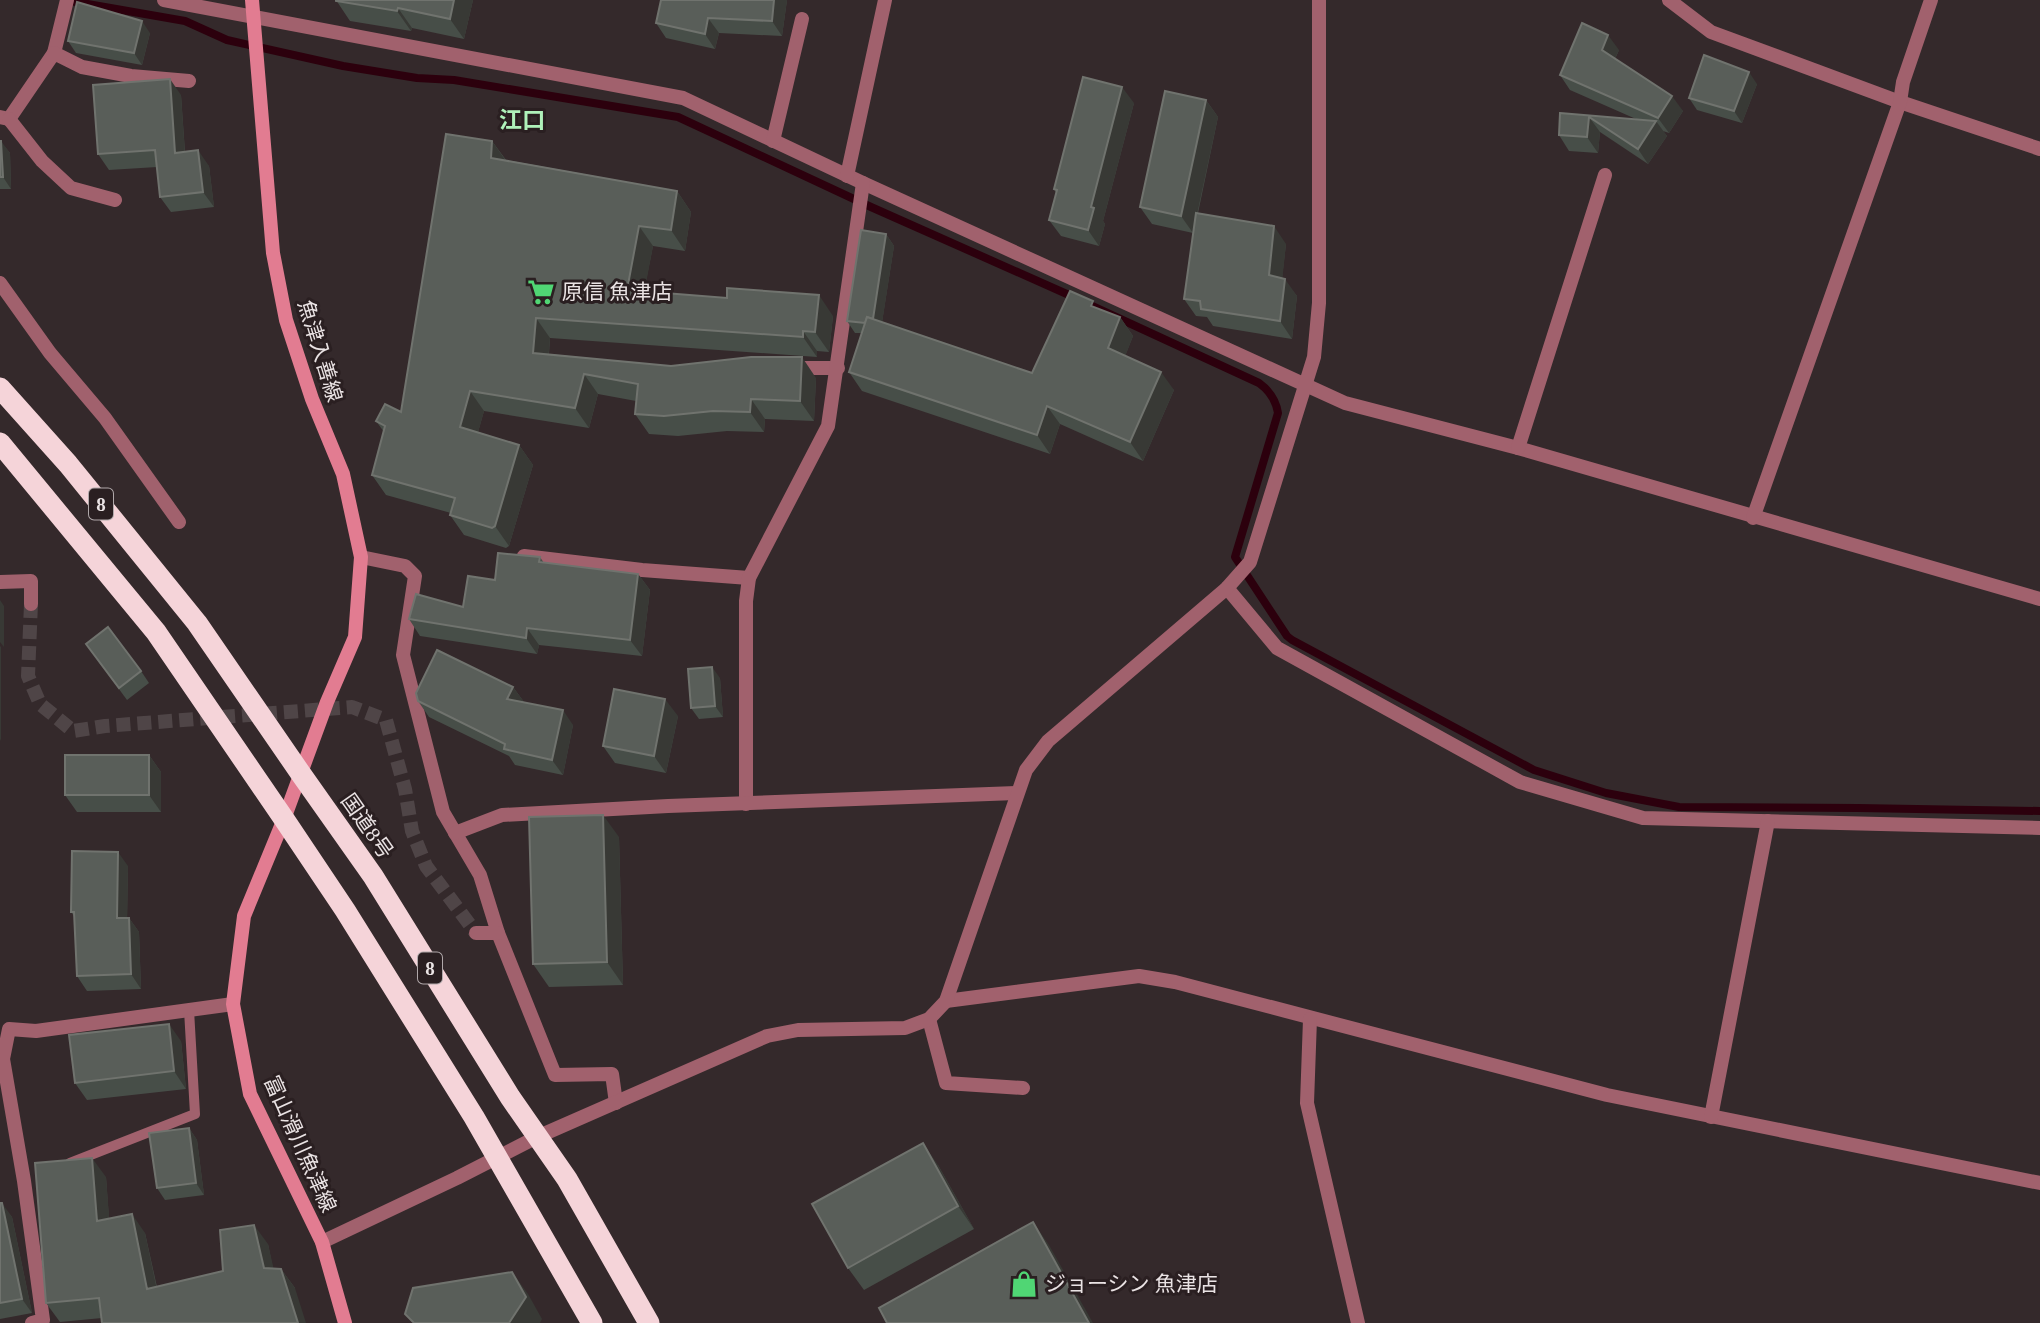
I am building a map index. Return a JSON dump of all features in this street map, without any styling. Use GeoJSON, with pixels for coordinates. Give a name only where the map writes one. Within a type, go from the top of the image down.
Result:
{"type":"FeatureCollection","features":[{"type":"Feature","properties":{"kind":"highway","name":"国道8号"},"geometry":{"type":"LineString","coordinates":[[0,388],[68,464],[197,623],[373,876],[510,1097],[567,1180],[649,1323]]}},
{"type":"Feature","properties":{"kind":"highway","name":"8"},"geometry":{"type":"LineString","coordinates":[[0,443],[156,632],[345,909],[498,1157],[592,1323]]}},
{"type":"Feature","properties":{"kind":"main road","name":"魚津入善線"},"geometry":{"type":"LineString","coordinates":[[252,0],[274,253],[285,320],[312,399],[343,474],[362,557],[355,637],[327,702]]}},
{"type":"Feature","properties":{"kind":"main road","name":"富山滑川魚津線"},"geometry":{"type":"LineString","coordinates":[[327,702],[284,819],[244,916],[233,1004],[250,1094],[322,1242],[345,1323]]}},
{"type":"Feature","properties":{"kind":"street"},"geometry":{"type":"LineString","coordinates":[[67,0],[54,53],[5,118],[42,161],[71,188],[115,200]]}},
{"type":"Feature","properties":{"kind":"street"},"geometry":{"type":"LineString","coordinates":[[164,0],[683,98],[847,176],[1345,403],[1518,448],[2040,599]]}},
{"type":"Feature","properties":{"kind":"street"},"geometry":{"type":"LineString","coordinates":[[847,176],[885,0]]}},
{"type":"Feature","properties":{"kind":"street"},"geometry":{"type":"LineString","coordinates":[[322,1242],[537,1137],[767,1036],[798,1030],[905,1028],[929,1019],[946,1001],[1026,770],[1048,741],[1227,588],[1250,562],[1314,357],[1319,303],[1319,0]]}},
{"type":"Feature","properties":{"kind":"street"},"geometry":{"type":"LineString","coordinates":[[1669,0],[1711,32],[1900,102],[2040,149]]}},
{"type":"Feature","properties":{"kind":"street"},"geometry":{"type":"LineString","coordinates":[[1753,518],[1900,102],[1903,82],[1931,0]]}},
{"type":"Feature","properties":{"kind":"street"},"geometry":{"type":"LineString","coordinates":[[773,141],[802,19]]}},
{"type":"Feature","properties":{"kind":"street"},"geometry":{"type":"LineString","coordinates":[[54,53],[82,67],[131,76],[189,81]]}},
{"type":"Feature","properties":{"kind":"street"},"geometry":{"type":"LineString","coordinates":[[1518,448],[1605,175]]}},
{"type":"Feature","properties":{"kind":"street"},"geometry":{"type":"LineString","coordinates":[[746,804],[746,601],[749,578],[828,426],[863,183]]}},
{"type":"Feature","properties":{"kind":"street"},"geometry":{"type":"LineString","coordinates":[[0,283],[50,353],[105,418],[179,522]]}},
{"type":"Feature","properties":{"kind":"street"},"geometry":{"type":"LineString","coordinates":[[782,368],[838,368]]}},
{"type":"Feature","properties":{"kind":"street"},"geometry":{"type":"LineString","coordinates":[[512,555],[642,570],[749,578]]}},
{"type":"Feature","properties":{"kind":"street"},"geometry":{"type":"LineString","coordinates":[[362,557],[405,566],[415,576],[403,655],[443,812],[480,875],[498,933],[555,1075],[612,1074],[616,1102]]}},
{"type":"Feature","properties":{"kind":"street"},"geometry":{"type":"LineString","coordinates":[[0,582],[31,581],[31,604]]}},
{"type":"Feature","properties":{"kind":"street"},"geometry":{"type":"LineString","coordinates":[[1227,588],[1277,648],[1520,782],[1643,818],[2040,828]]}},
{"type":"Feature","properties":{"kind":"street"},"geometry":{"type":"LineString","coordinates":[[455,833],[502,815],[1017,793]]}},
{"type":"Feature","properties":{"kind":"street"},"geometry":{"type":"LineString","coordinates":[[1711,1116],[1768,821]]}},
{"type":"Feature","properties":{"kind":"street"},"geometry":{"type":"LineString","coordinates":[[476,933],[498,933]]}},
{"type":"Feature","properties":{"kind":"street"},"geometry":{"type":"LineString","coordinates":[[946,1001],[1139,976],[1175,982],[1607,1095],[2040,1183]]}},
{"type":"Feature","properties":{"kind":"street"},"geometry":{"type":"LineString","coordinates":[[32,1323],[43,1320],[30,1179],[3,1059],[4,1026],[36,1031],[233,1004]]}},
{"type":"Feature","properties":{"kind":"street"},"geometry":{"type":"LineString","coordinates":[[929,1019],[946,1083],[1023,1088]]}},
{"type":"Feature","properties":{"kind":"street"},"geometry":{"type":"LineString","coordinates":[[1310,1019],[1307,1103],[1358,1323]]}},
{"type":"Feature","properties":{"kind":"lane"},"geometry":{"type":"LineString","coordinates":[[61,1167],[195,1114],[189,1010]]}},
{"type":"Feature","properties":{"kind":"building"},"geometry":{"type":"Polygon","coordinates":[[[336,0],[454,0],[450,19],[398,8],[397,11],[336,0]]]}},
{"type":"Feature","properties":{"kind":"building"},"geometry":{"type":"Polygon","coordinates":[[[661,0],[774,0],[772,21],[708,18],[705,34],[656,23],[661,0]]]}},
{"type":"Feature","properties":{"kind":"building"},"geometry":{"type":"Polygon","coordinates":[[[77,2],[142,21],[134,53],[68,41],[77,2]]]}},
{"type":"Feature","properties":{"kind":"building"},"geometry":{"type":"Polygon","coordinates":[[[1582,23],[1608,35],[1602,50],[1672,96],[1658,118],[1560,75],[1582,23]]]}},
{"type":"Feature","properties":{"kind":"building"},"geometry":{"type":"Polygon","coordinates":[[[1704,55],[1749,72],[1734,111],[1689,98],[1704,55]]]}},
{"type":"Feature","properties":{"kind":"building"},"geometry":{"type":"Polygon","coordinates":[[[1083,77],[1122,87],[1091,207],[1094,208],[1088,230],[1049,220],[1057,190],[1054,189],[1083,77]]]}},
{"type":"Feature","properties":{"kind":"building"},"geometry":{"type":"Polygon","coordinates":[[[170,79],[175,153],[198,150],[203,192],[160,197],[155,150],[98,154],[93,85],[170,79]]]}},
{"type":"Feature","properties":{"kind":"building"},"geometry":{"type":"Polygon","coordinates":[[[1165,91],[1206,100],[1181,216],[1140,207],[1165,91]]]}},
{"type":"Feature","properties":{"kind":"building"},"geometry":{"type":"Polygon","coordinates":[[[1560,113],[1656,121],[1638,149],[1589,117],[1587,137],[1559,135],[1560,113]]]}},
{"type":"Feature","properties":{"kind":"building"},"geometry":{"type":"Polygon","coordinates":[[[446,134],[492,141],[491,158],[677,191],[671,230],[639,226],[627,290],[727,298],[727,288],[819,295],[815,332],[803,331],[803,337],[536,318],[533,353],[671,366],[751,357],[802,357],[800,401],[751,399],[750,412],[713,411],[664,416],[635,414],[638,384],[584,374],[575,408],[470,391],[460,427],[519,445],[495,526],[492,528],[450,515],[455,498],[372,475],[385,426],[376,421],[385,404],[401,412],[446,134]]]}},
{"type":"Feature","properties":{"kind":"building"},"geometry":{"type":"Polygon","coordinates":[[[1,141],[3,177],[0,177],[1,141]]]}},
{"type":"Feature","properties":{"kind":"building"},"geometry":{"type":"Polygon","coordinates":[[[1196,213],[1274,226],[1269,275],[1285,279],[1280,321],[1201,309],[1200,301],[1184,299],[1196,213]]]}},
{"type":"Feature","properties":{"kind":"building"},"geometry":{"type":"Polygon","coordinates":[[[861,230],[886,234],[873,319],[867,317],[865,323],[847,321],[861,230]]]}},
{"type":"Feature","properties":{"kind":"building"},"geometry":{"type":"Polygon","coordinates":[[[1070,291],[1093,301],[1091,306],[1120,317],[1108,348],[1161,372],[1130,442],[1047,406],[1037,435],[849,372],[867,317],[1032,373],[1070,291]]]}},
{"type":"Feature","properties":{"kind":"building"},"geometry":{"type":"Polygon","coordinates":[[[498,553],[540,557],[539,562],[638,574],[630,640],[527,628],[526,638],[409,619],[416,594],[463,607],[468,576],[495,580],[498,553]]]}},
{"type":"Feature","properties":{"kind":"building"},"geometry":{"type":"Polygon","coordinates":[[[108,627],[141,671],[119,688],[86,644],[108,627]]]}},
{"type":"Feature","properties":{"kind":"building"},"geometry":{"type":"Polygon","coordinates":[[[437,650],[513,687],[507,699],[563,710],[552,760],[504,749],[505,744],[418,701],[416,693],[437,650]]]}},
{"type":"Feature","properties":{"kind":"building"},"geometry":{"type":"Polygon","coordinates":[[[712,667],[715,706],[691,708],[688,669],[712,667]]]}},
{"type":"Feature","properties":{"kind":"building"},"geometry":{"type":"Polygon","coordinates":[[[614,689],[665,699],[654,756],[603,746],[614,689]]]}},
{"type":"Feature","properties":{"kind":"building"},"geometry":{"type":"Polygon","coordinates":[[[65,755],[149,755],[149,795],[65,795],[65,755]]]}},
{"type":"Feature","properties":{"kind":"building"},"geometry":{"type":"Polygon","coordinates":[[[603,815],[607,962],[533,964],[529,817],[603,815]]]}},
{"type":"Feature","properties":{"kind":"building"},"geometry":{"type":"Polygon","coordinates":[[[72,851],[118,852],[117,918],[129,918],[131,974],[77,976],[74,912],[71,912],[72,851]]]}},
{"type":"Feature","properties":{"kind":"building"},"geometry":{"type":"Polygon","coordinates":[[[169,1024],[174,1071],[75,1083],[69,1035],[169,1024]]]}},
{"type":"Feature","properties":{"kind":"building"},"geometry":{"type":"Polygon","coordinates":[[[189,1128],[196,1183],[157,1188],[149,1133],[189,1128]]]}},
{"type":"Feature","properties":{"kind":"building"},"geometry":{"type":"Polygon","coordinates":[[[923,1143],[958,1206],[848,1268],[812,1204],[923,1143]]]}},
{"type":"Feature","properties":{"kind":"building"},"geometry":{"type":"Polygon","coordinates":[[[92,1158],[97,1221],[132,1214],[147,1289],[223,1271],[220,1230],[254,1225],[264,1268],[281,1269],[298,1323],[102,1323],[99,1298],[46,1303],[35,1163],[92,1158]]]}},
{"type":"Feature","properties":{"kind":"building"},"geometry":{"type":"Polygon","coordinates":[[[0,1203],[22,1299],[0,1303],[0,1203]]]}},
{"type":"Feature","properties":{"kind":"building"},"geometry":{"type":"Polygon","coordinates":[[[1033,1222],[1089,1323],[887,1323],[879,1308],[1033,1222]]]}},
{"type":"Feature","properties":{"kind":"building"},"geometry":{"type":"Polygon","coordinates":[[[512,1272],[526,1297],[509,1323],[414,1323],[405,1314],[413,1288],[512,1272]]]}},
{"type":"Feature","properties":{"kind":"waterway"},"geometry":{"type":"LineString","coordinates":[[65,0],[185,21],[227,40],[343,66],[417,78],[454,80],[678,117],[1078,299]]}},
{"type":"Feature","properties":{"kind":"waterway"},"geometry":{"type":"LineString","coordinates":[[1090,305],[1259,383],[1272,396],[1278,413],[1235,557],[1287,636],[1534,770],[1606,793],[1679,807],[2040,811]]}},
{"type":"Feature","properties":{"kind":"tunnel"},"geometry":{"type":"LineString","coordinates":[[31,604],[28,676],[40,704],[73,731],[105,726],[352,707],[386,720],[405,789],[412,831],[426,866],[476,933]]}},
{"type":"Feature","properties":{"kind":"place","name":"原信 魚津店"},"geometry":{"type":"Point","coordinates":[541,292]}},
{"type":"Feature","properties":{"kind":"place","name":"ジョーシン 魚津店"},"geometry":{"type":"Point","coordinates":[1024,1284]}},
{"type":"Feature","properties":{"kind":"district","name":"江口"},"geometry":{"type":"Point","coordinates":[522,120]}}]}
